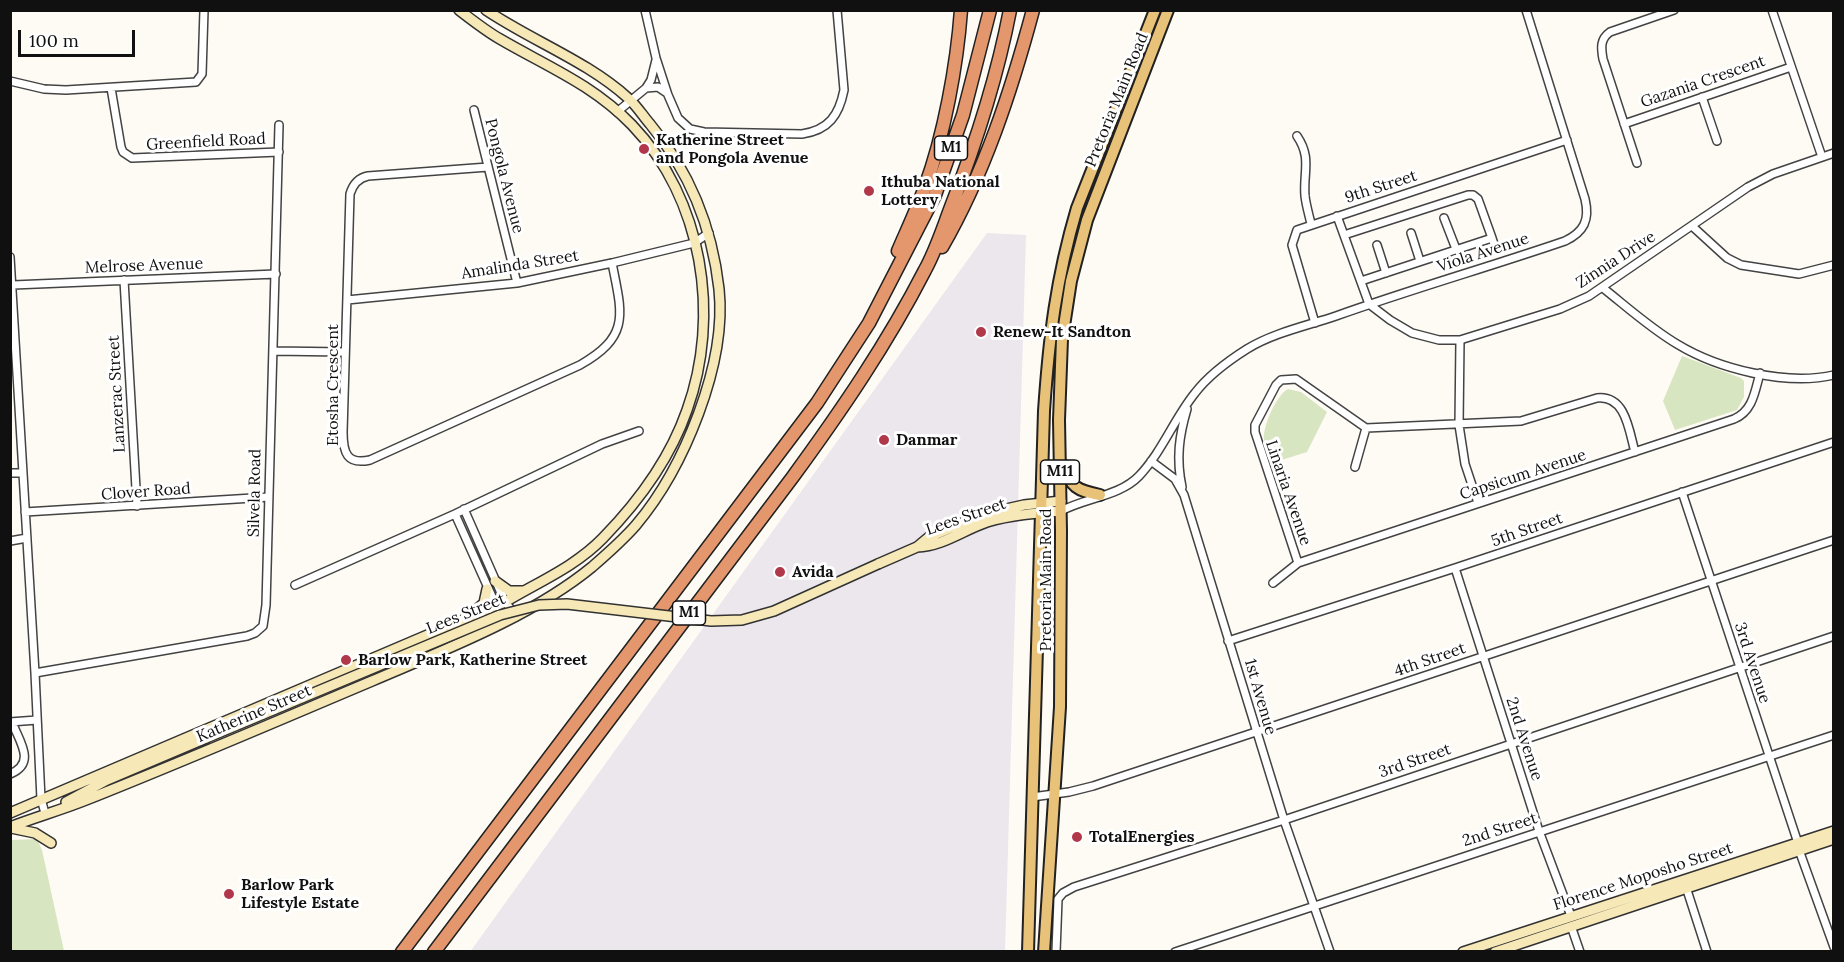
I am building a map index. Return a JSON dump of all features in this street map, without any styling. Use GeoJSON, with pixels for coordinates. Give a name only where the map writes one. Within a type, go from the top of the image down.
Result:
{"type":"FeatureCollection","features":[{"type":"Feature","properties":{"kind":"highway"},"geometry":{"type":"LineString","coordinates":[[892,279],[893,263],[926,185],[937,144],[955,66],[961,10]]}},
{"type":"Feature","properties":{"kind":"highway","name":"M1"},"geometry":{"type":"LineString","coordinates":[[402,951],[817,402],[869,322],[935,195],[963,114],[990,10]]}},
{"type":"Feature","properties":{"kind":"highway","name":"M1"},"geometry":{"type":"LineString","coordinates":[[434,951],[829,427],[894,328],[928,264],[968,166],[983,120],[1010,10]]}},
{"type":"Feature","properties":{"kind":"highway"},"geometry":{"type":"LineString","coordinates":[[928,264],[942,247],[971,189],[1013,79],[1033,10]]}},
{"type":"Feature","properties":{"kind":"main road","name":"Katherine Street"},"geometry":{"type":"LineString","coordinates":[[10,813],[459,622],[525,591],[562,570],[601,540],[654,477],[688,408],[696,378],[703,333],[702,278],[688,216],[669,176],[639,134],[617,112],[575,79],[500,39],[459,10]]}},
{"type":"Feature","properties":{"kind":"main road","name":"Katherine Street"},"geometry":{"type":"LineString","coordinates":[[10,828],[184,760],[412,664],[506,621],[568,585],[593,566],[635,525],[654,501],[671,473],[699,409],[715,357],[720,305],[709,234],[686,177],[674,156],[630,100],[570,58],[506,24],[486,10]]}},
{"type":"Feature","properties":{"kind":"main road","name":"Pretoria Main Road"},"geometry":{"type":"LineString","coordinates":[[1028,951],[1041,508],[1049,343],[1061,267],[1077,208],[1155,10]]}},
{"type":"Feature","properties":{"kind":"main road","name":"Pretoria Main Road"},"geometry":{"type":"LineString","coordinates":[[1044,951],[1060,707],[1059,420],[1061,349],[1077,257],[1093,202],[1168,10]]}},
{"type":"Feature","properties":{"kind":"main road"},"geometry":{"type":"LineString","coordinates":[[1060,455],[1067,476],[1076,488],[1100,495]]}},
{"type":"Feature","properties":{"kind":"main road","name":"Lees Street"},"geometry":{"type":"LineString","coordinates":[[45,813],[107,780],[490,619],[520,609],[567,604],[711,621],[742,620],[774,610],[917,547],[929,537],[974,517],[1001,509],[1061,506]]}},
{"type":"Feature","properties":{"kind":"main road"},"geometry":{"type":"LineString","coordinates":[[495,581],[512,592],[525,591]]}},
{"type":"Feature","properties":{"kind":"main road"},"geometry":{"type":"LineString","coordinates":[[459,622],[481,606],[487,589]]}},
{"type":"Feature","properties":{"kind":"main road"},"geometry":{"type":"LineString","coordinates":[[10,828],[35,833],[51,843]]}},
{"type":"Feature","properties":{"kind":"main road","name":"Florence Moposho Street"},"geometry":{"type":"LineString","coordinates":[[1462,951],[1686,887],[1833,831]]}},
{"type":"Feature","properties":{"kind":"main road","name":"Florence Moposho Street"},"geometry":{"type":"LineString","coordinates":[[1495,951],[1571,921],[1798,846],[1833,839]]}},
{"type":"Feature","properties":{"kind":"street"},"geometry":{"type":"LineString","coordinates":[[10,81],[44,89],[66,90],[190,84],[199,81],[202,74],[204,10]]}},
{"type":"Feature","properties":{"kind":"street"},"geometry":{"type":"LineString","coordinates":[[645,10],[656,58],[668,95],[678,118],[684,125],[697,132],[802,134],[817,130],[836,115],[844,90],[837,10]]}},
{"type":"Feature","properties":{"kind":"street","name":"Viola Avenue"},"geometry":{"type":"LineString","coordinates":[[1061,506],[1074,504],[1132,482],[1151,461],[1189,401],[1217,370],[1248,349],[1284,333],[1369,304],[1550,246],[1583,229],[1587,220],[1587,205],[1526,10]]}},
{"type":"Feature","properties":{"kind":"street","name":"Gazania Crescent"},"geometry":{"type":"LineString","coordinates":[[1637,163],[1603,59],[1601,44],[1603,39],[1614,30],[1674,10]]}},
{"type":"Feature","properties":{"kind":"street"},"geometry":{"type":"LineString","coordinates":[[1772,10],[1822,157]]}},
{"type":"Feature","properties":{"kind":"street"},"geometry":{"type":"LineString","coordinates":[[617,112],[651,80],[656,58]]}},
{"type":"Feature","properties":{"kind":"street","name":"Gazania Crescent"},"geometry":{"type":"LineString","coordinates":[[1624,124],[1791,67]]}},
{"type":"Feature","properties":{"kind":"street"},"geometry":{"type":"LineString","coordinates":[[645,88],[658,87],[668,95]]}},
{"type":"Feature","properties":{"kind":"street","name":"Greenfield Road"},"geometry":{"type":"LineString","coordinates":[[111,88],[121,147],[123,152],[132,158],[279,152]]}},
{"type":"Feature","properties":{"kind":"street"},"geometry":{"type":"LineString","coordinates":[[1702,97],[1717,141]]}},
{"type":"Feature","properties":{"kind":"street","name":"Pongola Avenue"},"geometry":{"type":"LineString","coordinates":[[474,110],[517,283]]}},
{"type":"Feature","properties":{"kind":"street","name":"Silvela Road"},"geometry":{"type":"LineString","coordinates":[[35,673],[247,636],[260,630],[265,622],[279,125]]}},
{"type":"Feature","properties":{"kind":"street"},"geometry":{"type":"LineString","coordinates":[[1297,136],[1304,146],[1307,157],[1305,194],[1311,224]]}},
{"type":"Feature","properties":{"kind":"street","name":"9th Street"},"geometry":{"type":"LineString","coordinates":[[1315,323],[1292,245],[1297,230],[1567,140]]}},
{"type":"Feature","properties":{"kind":"street","name":"Zinnia Drive"},"geometry":{"type":"LineString","coordinates":[[1369,304],[1412,333],[1439,340],[1460,340],[1560,309],[1603,288],[1731,197],[1760,180],[1833,153]]}},
{"type":"Feature","properties":{"kind":"street","name":"Etosha Crescent"},"geometry":{"type":"LineString","coordinates":[[488,167],[368,176],[357,181],[350,194],[343,432],[344,449],[351,460],[365,461],[580,365],[602,352],[614,338],[620,319],[620,300],[612,263]]}},
{"type":"Feature","properties":{"kind":"street"},"geometry":{"type":"LineString","coordinates":[[1344,235],[1473,195],[1478,199],[1496,250]]}},
{"type":"Feature","properties":{"kind":"street"},"geometry":{"type":"LineString","coordinates":[[1337,216],[1369,304]]}},
{"type":"Feature","properties":{"kind":"street"},"geometry":{"type":"LineString","coordinates":[[1444,218],[1456,249]]}},
{"type":"Feature","properties":{"kind":"street"},"geometry":{"type":"LineString","coordinates":[[1692,226],[1726,258],[1741,265],[1794,274],[1808,273],[1833,265]]}},
{"type":"Feature","properties":{"kind":"street","name":"Amalinda Street"},"geometry":{"type":"LineString","coordinates":[[347,300],[517,283],[694,243],[709,234]]}},
{"type":"Feature","properties":{"kind":"street"},"geometry":{"type":"LineString","coordinates":[[1411,234],[1420,261]]}},
{"type":"Feature","properties":{"kind":"street"},"geometry":{"type":"LineString","coordinates":[[1361,281],[1492,238]]}},
{"type":"Feature","properties":{"kind":"street"},"geometry":{"type":"LineString","coordinates":[[1377,245],[1386,273]]}},
{"type":"Feature","properties":{"kind":"street"},"geometry":{"type":"LineString","coordinates":[[10,257],[41,799],[45,813]]}},
{"type":"Feature","properties":{"kind":"street","name":"Melrose Avenue"},"geometry":{"type":"LineString","coordinates":[[13,285],[276,274]]}},
{"type":"Feature","properties":{"kind":"street","name":"Lanzerac Street"},"geometry":{"type":"LineString","coordinates":[[124,280],[138,506]]}},
{"type":"Feature","properties":{"kind":"street"},"geometry":{"type":"LineString","coordinates":[[1603,288],[1678,345],[1724,364],[1799,379],[1833,375]]}},
{"type":"Feature","properties":{"kind":"street"},"geometry":{"type":"LineString","coordinates":[[1460,340],[1459,425],[1465,464],[1478,504]]}},
{"type":"Feature","properties":{"kind":"street"},"geometry":{"type":"LineString","coordinates":[[273,351],[345,352]]}},
{"type":"Feature","properties":{"kind":"street","name":"Capsicum Avenue"},"geometry":{"type":"LineString","coordinates":[[1273,583],[1298,563],[1739,417],[1751,403],[1760,373]]}},
{"type":"Feature","properties":{"kind":"street","name":"Linaria Avenue"},"geometry":{"type":"LineString","coordinates":[[1298,563],[1256,439],[1256,425],[1276,385],[1281,380],[1296,379],[1365,428]]}},
{"type":"Feature","properties":{"kind":"street"},"geometry":{"type":"LineString","coordinates":[[1355,467],[1365,428],[1521,422],[1602,398],[1612,400],[1622,410],[1635,452]]}},
{"type":"Feature","properties":{"kind":"street","name":"Viola Avenue"},"geometry":{"type":"LineString","coordinates":[[1184,495],[1177,452],[1189,401]]}},
{"type":"Feature","properties":{"kind":"street"},"geometry":{"type":"LineString","coordinates":[[295,585],[455,514],[602,444],[639,431]]}},
{"type":"Feature","properties":{"kind":"street","name":"5th Street"},"geometry":{"type":"LineString","coordinates":[[1228,641],[1833,442]]}},
{"type":"Feature","properties":{"kind":"street","name":"1st Avenue"},"geometry":{"type":"LineString","coordinates":[[1151,461],[1175,479],[1184,495],[1256,733],[1330,951]]}},
{"type":"Feature","properties":{"kind":"street"},"geometry":{"type":"LineString","coordinates":[[10,473],[23,473]]}},
{"type":"Feature","properties":{"kind":"street","name":"3rd Avenue"},"geometry":{"type":"LineString","coordinates":[[1682,492],[1768,758],[1833,947]]}},
{"type":"Feature","properties":{"kind":"street","name":"Clover Road"},"geometry":{"type":"LineString","coordinates":[[25,512],[269,497]]}},
{"type":"Feature","properties":{"kind":"street"},"geometry":{"type":"LineString","coordinates":[[464,509],[495,581],[506,621]]}},
{"type":"Feature","properties":{"kind":"street"},"geometry":{"type":"LineString","coordinates":[[455,514],[487,589],[500,604],[515,615]]}},
{"type":"Feature","properties":{"kind":"street"},"geometry":{"type":"LineString","coordinates":[[10,541],[27,538]]}},
{"type":"Feature","properties":{"kind":"street","name":"4th Street"},"geometry":{"type":"LineString","coordinates":[[1032,797],[1093,786],[1833,540]]}},
{"type":"Feature","properties":{"kind":"street","name":"2nd Avenue"},"geometry":{"type":"LineString","coordinates":[[1455,568],[1580,951]]}},
{"type":"Feature","properties":{"kind":"street","name":"3rd Street"},"geometry":{"type":"LineString","coordinates":[[1056,951],[1057,905],[1062,894],[1068,890],[1833,636]]}},
{"type":"Feature","properties":{"kind":"street"},"geometry":{"type":"LineString","coordinates":[[10,774],[21,769],[24,761],[23,746],[11,722],[37,720]]}},
{"type":"Feature","properties":{"kind":"street","name":"2nd Street"},"geometry":{"type":"LineString","coordinates":[[1175,951],[1833,735]]}},
{"type":"Feature","properties":{"kind":"street"},"geometry":{"type":"LineString","coordinates":[[1686,887],[1706,950],[1696,951]]}},
{"type":"Feature","properties":{"kind":"shaded area"},"geometry":{"type":"Polygon","coordinates":[[[987,233],[1026,235],[1005,951],[470,952],[987,233]]]}},
{"type":"Feature","properties":{"kind":"green space"},"geometry":{"type":"Polygon","coordinates":[[[1682,356],[1741,378],[1744,381],[1744,397],[1737,410],[1675,430],[1663,401],[1682,356]]]}},
{"type":"Feature","properties":{"kind":"green space"},"geometry":{"type":"Polygon","coordinates":[[[1288,389],[1301,392],[1327,412],[1307,452],[1272,463],[1264,440],[1265,427],[1279,397],[1288,389]]]}},
{"type":"Feature","properties":{"kind":"green space"},"geometry":{"type":"Polygon","coordinates":[[[37,839],[42,850],[64,951],[11,952],[11,840],[37,839]]]}},
{"type":"Feature","properties":{"kind":"place","name":"Katherine Street and Pongola Avenue"},"geometry":{"type":"Point","coordinates":[644,149]}},
{"type":"Feature","properties":{"kind":"place","name":"Ithuba National Lottery"},"geometry":{"type":"Point","coordinates":[869,191]}},
{"type":"Feature","properties":{"kind":"place","name":"Renew-It Sandton"},"geometry":{"type":"Point","coordinates":[981,332]}},
{"type":"Feature","properties":{"kind":"place","name":"Danmar"},"geometry":{"type":"Point","coordinates":[884,440]}},
{"type":"Feature","properties":{"kind":"place","name":"Avida"},"geometry":{"type":"Point","coordinates":[780,572]}},
{"type":"Feature","properties":{"kind":"place","name":"Barlow Park, Katherine Street"},"geometry":{"type":"Point","coordinates":[346,660]}},
{"type":"Feature","properties":{"kind":"place","name":"TotalEnergies"},"geometry":{"type":"Point","coordinates":[1077,837]}},
{"type":"Feature","properties":{"kind":"place","name":"Barlow Park Lifestyle Estate"},"geometry":{"type":"Point","coordinates":[229,894]}}]}
